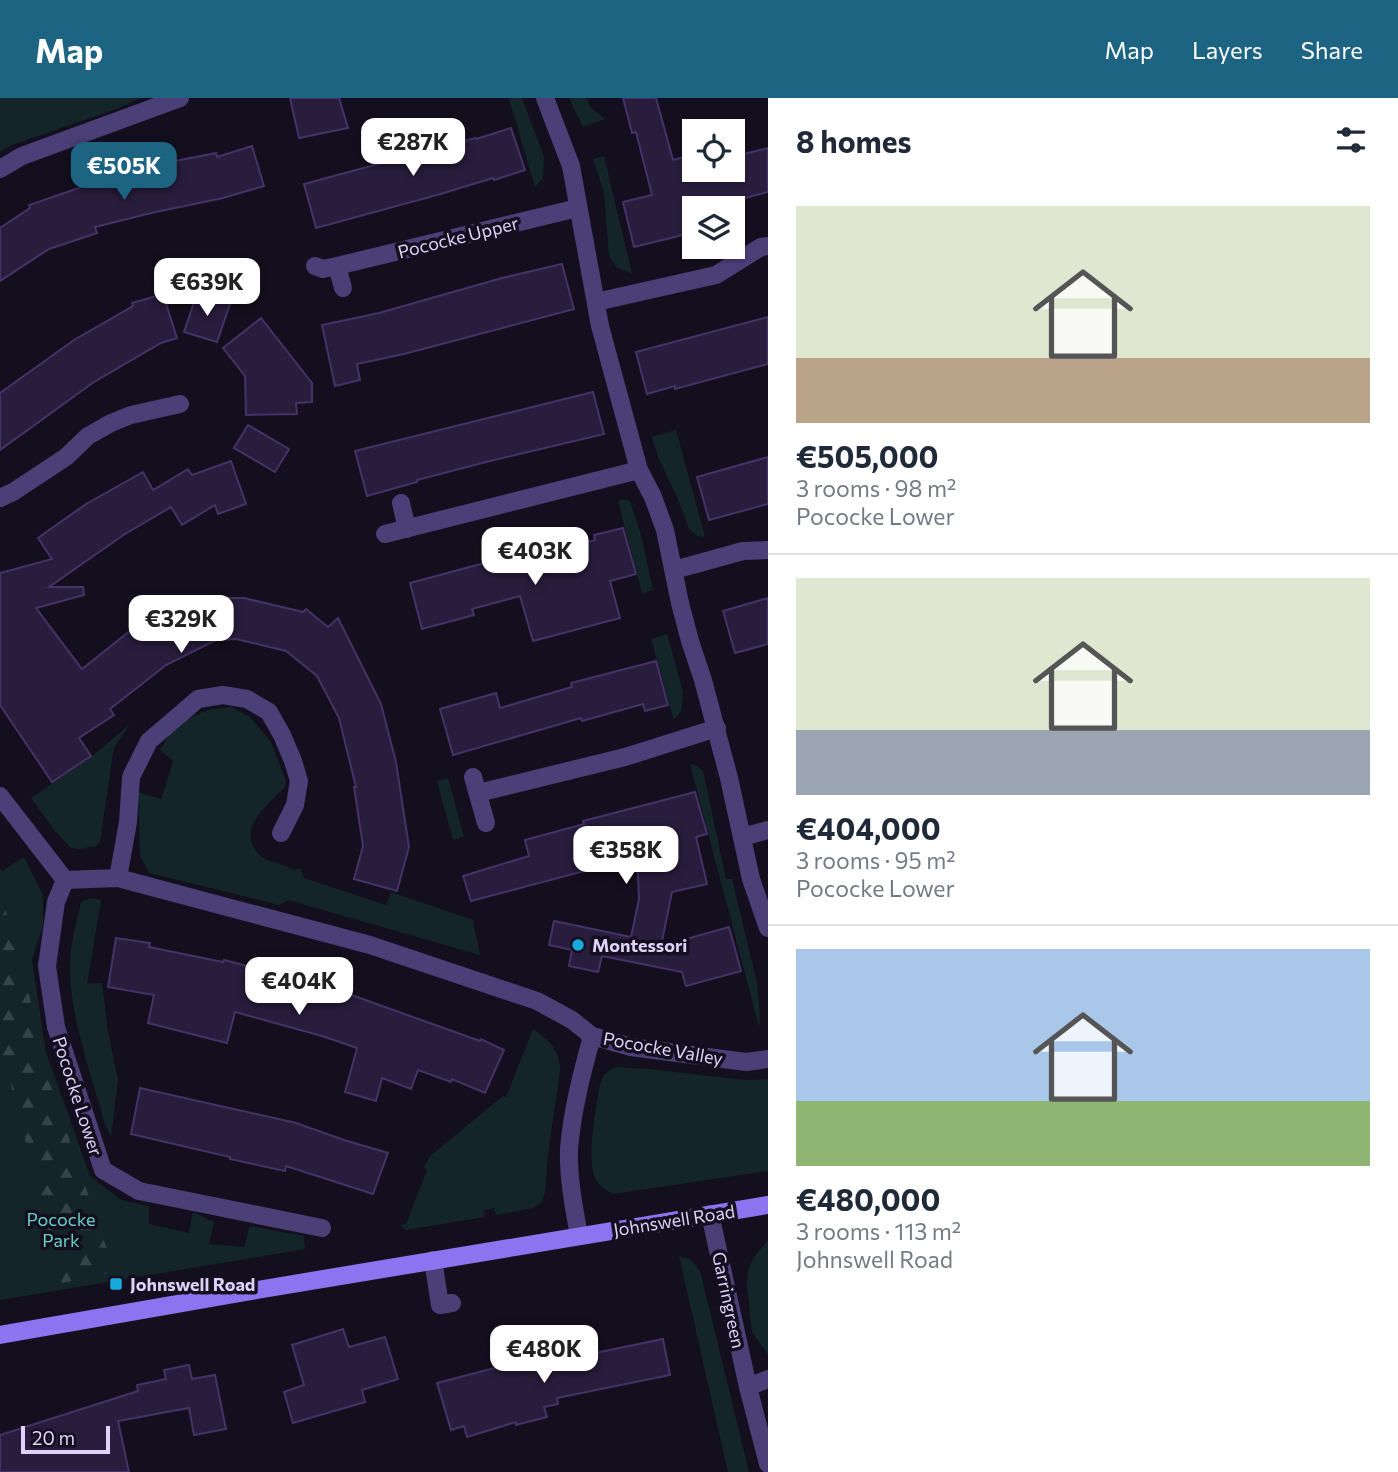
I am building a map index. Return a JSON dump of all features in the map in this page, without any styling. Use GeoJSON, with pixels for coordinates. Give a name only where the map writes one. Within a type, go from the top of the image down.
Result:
{"type":"FeatureCollection","features":[{"type":"Feature","properties":{"kind":"street"},"geometry":{"type":"LineString","coordinates":[[0,169],[22,156],[180,98]]}},
{"type":"Feature","properties":{"kind":"street"},"geometry":{"type":"LineString","coordinates":[[545,98],[571,166],[600,326],[639,470],[653,497],[665,530],[680,603],[717,728],[751,879],[768,928]]}},
{"type":"Feature","properties":{"kind":"street","name":"Pococke Upper"},"geometry":{"type":"LineString","coordinates":[[315,266],[323,269],[337,266],[578,208]]}},
{"type":"Feature","properties":{"kind":"street"},"geometry":{"type":"LineString","coordinates":[[596,302],[716,275],[761,247],[768,246]]}},
{"type":"Feature","properties":{"kind":"street"},"geometry":{"type":"LineString","coordinates":[[337,266],[343,288]]}},
{"type":"Feature","properties":{"kind":"street"},"geometry":{"type":"LineString","coordinates":[[0,498],[66,457],[88,436],[111,423],[131,415],[180,404]]}},
{"type":"Feature","properties":{"kind":"street"},"geometry":{"type":"LineString","coordinates":[[385,534],[639,470]]}},
{"type":"Feature","properties":{"kind":"street"},"geometry":{"type":"LineString","coordinates":[[401,503],[407,528]]}},
{"type":"Feature","properties":{"kind":"street"},"geometry":{"type":"LineString","coordinates":[[674,570],[743,551],[768,550]]}},
{"type":"Feature","properties":{"kind":"street"},"geometry":{"type":"LineString","coordinates":[[118,878],[128,822],[131,777],[149,741],[198,699],[223,695],[247,699],[269,712],[286,744],[299,781],[295,805],[281,833]]}},
{"type":"Feature","properties":{"kind":"street"},"geometry":{"type":"LineString","coordinates":[[486,823],[475,785],[625,757],[717,728]]}},
{"type":"Feature","properties":{"kind":"street"},"geometry":{"type":"LineString","coordinates":[[0,796],[65,880],[118,878],[370,945],[537,1001],[572,1020],[592,1036]]}},
{"type":"Feature","properties":{"kind":"street"},"geometry":{"type":"LineString","coordinates":[[742,837],[768,830]]}},
{"type":"Feature","properties":{"kind":"street","name":"Pococke Lower"},"geometry":{"type":"LineString","coordinates":[[65,880],[56,902],[47,966],[56,1027],[103,1170],[139,1191],[322,1228]]}},
{"type":"Feature","properties":{"kind":"street","name":"Pococke Valley"},"geometry":{"type":"LineString","coordinates":[[579,1236],[569,1168],[569,1148],[580,1077],[592,1036],[631,1047],[746,1062],[768,1059]]}},
{"type":"Feature","properties":{"kind":"street","name":"Johnswell Road"},"geometry":{"type":"LineString","coordinates":[[0,1335],[768,1205]]}},
{"type":"Feature","properties":{"kind":"street","name":"Garringreen"},"geometry":{"type":"LineString","coordinates":[[710,1214],[768,1464]]}},
{"type":"Feature","properties":{"kind":"street"},"geometry":{"type":"LineString","coordinates":[[433,1260],[440,1305],[452,1303]]}},
{"type":"Feature","properties":{"kind":"street"},"geometry":{"type":"LineString","coordinates":[[748,1387],[768,1379]]}},
{"type":"Feature","properties":{"kind":"green space"},"geometry":{"type":"Polygon","coordinates":[[[0,98],[141,98],[12,145],[0,152],[0,98]]]}},
{"type":"Feature","properties":{"kind":"green space"},"geometry":{"type":"Polygon","coordinates":[[[522,98],[544,157],[543,178],[535,187],[509,99],[522,98]]]}},
{"type":"Feature","properties":{"kind":"green space"},"geometry":{"type":"Polygon","coordinates":[[[569,98],[587,98],[590,107],[605,119],[583,127],[569,98]]]}},
{"type":"Feature","properties":{"kind":"green space"},"geometry":{"type":"Polygon","coordinates":[[[604,156],[632,274],[616,267],[609,256],[604,192],[593,159],[604,156]]]}},
{"type":"Feature","properties":{"kind":"green space"},"geometry":{"type":"Polygon","coordinates":[[[676,430],[705,537],[698,536],[689,529],[652,437],[676,430]]]}},
{"type":"Feature","properties":{"kind":"green space"},"geometry":{"type":"Polygon","coordinates":[[[618,501],[630,501],[641,535],[653,590],[642,593],[618,501]]]}},
{"type":"Feature","properties":{"kind":"green space"},"geometry":{"type":"Polygon","coordinates":[[[667,634],[683,692],[681,711],[674,720],[651,639],[667,634]]]}},
{"type":"Feature","properties":{"kind":"green space"},"geometry":{"type":"Polygon","coordinates":[[[231,707],[250,717],[271,742],[286,781],[285,787],[262,810],[252,828],[254,848],[262,857],[293,870],[300,868],[304,878],[386,905],[391,892],[473,920],[480,955],[288,900],[279,905],[149,873],[140,856],[138,792],[161,799],[173,761],[160,750],[177,723],[208,710],[231,707]]]}},
{"type":"Feature","properties":{"kind":"green space"},"geometry":{"type":"Polygon","coordinates":[[[130,724],[114,747],[100,842],[96,846],[71,848],[31,798],[95,754],[130,724]]]}},
{"type":"Feature","properties":{"kind":"green space"},"geometry":{"type":"Polygon","coordinates":[[[690,764],[703,771],[726,879],[732,879],[757,983],[759,1027],[690,764]]]}},
{"type":"Feature","properties":{"kind":"green space"},"geometry":{"type":"Polygon","coordinates":[[[448,778],[464,837],[453,840],[437,781],[448,778]]]}},
{"type":"Feature","properties":{"kind":"green space","name":"Pococke Park"},"geometry":{"type":"Polygon","coordinates":[[[24,857],[43,895],[43,925],[32,960],[46,1052],[90,1176],[121,1200],[149,1206],[149,1224],[189,1233],[193,1212],[214,1222],[209,1244],[244,1247],[250,1226],[304,1236],[305,1249],[0,1300],[0,867],[2,871],[24,857]]]}},
{"type":"Feature","properties":{"kind":"green space"},"geometry":{"type":"Polygon","coordinates":[[[0,890],[30,998],[37,1046],[115,1272],[62,1283],[0,1043],[0,890]]]}},
{"type":"Feature","properties":{"kind":"green space"},"geometry":{"type":"Polygon","coordinates":[[[90,898],[101,900],[87,984],[102,983],[118,1080],[111,1137],[82,1043],[70,981],[72,946],[81,902],[90,898]]]}},
{"type":"Feature","properties":{"kind":"green space"},"geometry":{"type":"Polygon","coordinates":[[[533,1029],[553,1047],[560,1071],[542,1202],[533,1208],[496,1215],[494,1208],[484,1210],[485,1217],[406,1230],[400,1225],[406,1224],[430,1156],[503,1096],[506,1097],[533,1029]]]}},
{"type":"Feature","properties":{"kind":"green space"},"geometry":{"type":"Polygon","coordinates":[[[614,1067],[744,1080],[768,1079],[768,1171],[613,1194],[605,1189],[594,1176],[592,1136],[600,1084],[604,1075],[614,1067]]]}},
{"type":"Feature","properties":{"kind":"green space"},"geometry":{"type":"Polygon","coordinates":[[[768,1240],[767,1353],[752,1332],[747,1286],[748,1270],[754,1257],[768,1240]]]}},
{"type":"Feature","properties":{"kind":"green space"},"geometry":{"type":"Polygon","coordinates":[[[679,1256],[690,1259],[700,1271],[749,1472],[728,1472],[679,1256]]]}},
{"type":"Feature","properties":{"kind":"building"},"geometry":{"type":"Polygon","coordinates":[[[290,98],[339,98],[348,128],[299,138],[290,98]]]}},
{"type":"Feature","properties":{"kind":"building"},"geometry":{"type":"Polygon","coordinates":[[[623,98],[656,98],[673,160],[682,158],[682,182],[745,182],[745,154],[768,148],[768,192],[745,198],[682,196],[682,235],[634,247],[623,202],[652,195],[636,132],[632,133],[623,98]]]}},
{"type":"Feature","properties":{"kind":"building"},"geometry":{"type":"Polygon","coordinates":[[[511,128],[525,170],[316,228],[304,184],[511,128]]]}},
{"type":"Feature","properties":{"kind":"building"},"geometry":{"type":"Polygon","coordinates":[[[252,146],[264,186],[95,227],[97,233],[49,249],[0,281],[0,228],[30,208],[29,205],[98,180],[216,153],[217,157],[252,146]]]}},
{"type":"Feature","properties":{"kind":"building"},"geometry":{"type":"Polygon","coordinates":[[[562,264],[574,309],[357,364],[360,380],[335,386],[322,325],[379,313],[562,264]]]}},
{"type":"Feature","properties":{"kind":"building"},"geometry":{"type":"Polygon","coordinates":[[[197,293],[230,304],[217,342],[184,332],[197,293]]]}},
{"type":"Feature","properties":{"kind":"building"},"geometry":{"type":"Polygon","coordinates":[[[163,294],[177,338],[161,343],[94,382],[0,450],[0,393],[74,340],[133,306],[132,303],[163,294]]]}},
{"type":"Feature","properties":{"kind":"building"},"geometry":{"type":"Polygon","coordinates":[[[768,317],[768,364],[647,394],[636,352],[768,317]]]}},
{"type":"Feature","properties":{"kind":"building"},"geometry":{"type":"Polygon","coordinates":[[[261,318],[312,383],[312,402],[296,403],[297,414],[246,415],[245,376],[223,348],[261,318]]]}},
{"type":"Feature","properties":{"kind":"building"},"geometry":{"type":"Polygon","coordinates":[[[593,392],[604,434],[417,480],[367,496],[355,451],[593,392]]]}},
{"type":"Feature","properties":{"kind":"building"},"geometry":{"type":"Polygon","coordinates":[[[248,425],[289,449],[275,472],[234,448],[248,425]]]}},
{"type":"Feature","properties":{"kind":"building"},"geometry":{"type":"Polygon","coordinates":[[[768,457],[768,504],[709,520],[697,477],[768,457]]]}},
{"type":"Feature","properties":{"kind":"building"},"geometry":{"type":"Polygon","coordinates":[[[231,461],[246,504],[218,514],[215,505],[182,525],[171,507],[125,534],[49,587],[83,587],[84,595],[36,608],[82,669],[131,630],[192,598],[244,598],[303,612],[306,609],[328,627],[338,618],[381,704],[396,762],[409,847],[397,891],[354,879],[363,846],[356,787],[339,718],[317,676],[286,651],[236,639],[216,640],[166,665],[110,709],[114,715],[79,738],[91,756],[52,782],[0,705],[0,573],[52,559],[38,538],[86,504],[143,472],[153,490],[188,469],[192,475],[231,461]]]}},
{"type":"Feature","properties":{"kind":"building"},"geometry":{"type":"Polygon","coordinates":[[[623,528],[636,574],[610,581],[620,618],[533,641],[520,596],[472,609],[474,615],[422,629],[410,583],[529,551],[531,558],[595,540],[594,535],[623,528]]]}},
{"type":"Feature","properties":{"kind":"building"},"geometry":{"type":"Polygon","coordinates":[[[768,598],[768,644],[735,653],[723,611],[768,598]]]}},
{"type":"Feature","properties":{"kind":"building"},"geometry":{"type":"Polygon","coordinates":[[[656,661],[668,705],[645,711],[643,704],[582,721],[581,718],[453,755],[440,709],[496,693],[500,708],[572,687],[571,683],[656,661]]]}},
{"type":"Feature","properties":{"kind":"building"},"geometry":{"type":"Polygon","coordinates":[[[695,792],[707,834],[696,837],[707,884],[672,892],[661,946],[729,927],[741,971],[686,986],[682,972],[602,956],[598,972],[569,966],[572,950],[549,945],[554,921],[631,937],[639,899],[637,857],[471,901],[463,876],[529,856],[525,840],[584,824],[583,821],[695,792]]]}},
{"type":"Feature","properties":{"kind":"building"},"geometry":{"type":"Polygon","coordinates":[[[116,938],[150,943],[149,947],[223,962],[224,960],[332,988],[480,1041],[481,1039],[504,1050],[485,1093],[452,1079],[451,1082],[418,1070],[411,1089],[382,1078],[376,1101],[345,1092],[357,1048],[322,1036],[235,1012],[227,1043],[148,1023],[154,995],[108,987],[116,938]]]}},
{"type":"Feature","properties":{"kind":"building"},"geometry":{"type":"Polygon","coordinates":[[[140,1088],[296,1123],[388,1153],[373,1194],[286,1166],[285,1171],[131,1134],[140,1088]]]}},
{"type":"Feature","properties":{"kind":"building"},"geometry":{"type":"Polygon","coordinates":[[[343,1329],[349,1347],[385,1337],[398,1379],[362,1390],[365,1402],[293,1423],[284,1392],[304,1385],[292,1345],[343,1329]]]}},
{"type":"Feature","properties":{"kind":"building"},"geometry":{"type":"Polygon","coordinates":[[[663,1339],[670,1375],[557,1398],[558,1404],[544,1407],[547,1417],[516,1425],[516,1422],[467,1437],[464,1426],[451,1430],[437,1383],[545,1355],[547,1363],[663,1339]]]}},
{"type":"Feature","properties":{"kind":"building"},"geometry":{"type":"Polygon","coordinates":[[[189,1365],[192,1379],[215,1375],[226,1429],[194,1435],[189,1408],[118,1421],[129,1472],[0,1472],[0,1435],[138,1391],[137,1385],[166,1379],[164,1370],[189,1365]]]}},
{"type":"Feature","properties":{"kind":"place","name":"Montessori"},"geometry":{"type":"Point","coordinates":[578,945]}},
{"type":"Feature","properties":{"kind":"place","name":"Johnswell Road"},"geometry":{"type":"Point","coordinates":[116,1284]}}]}
